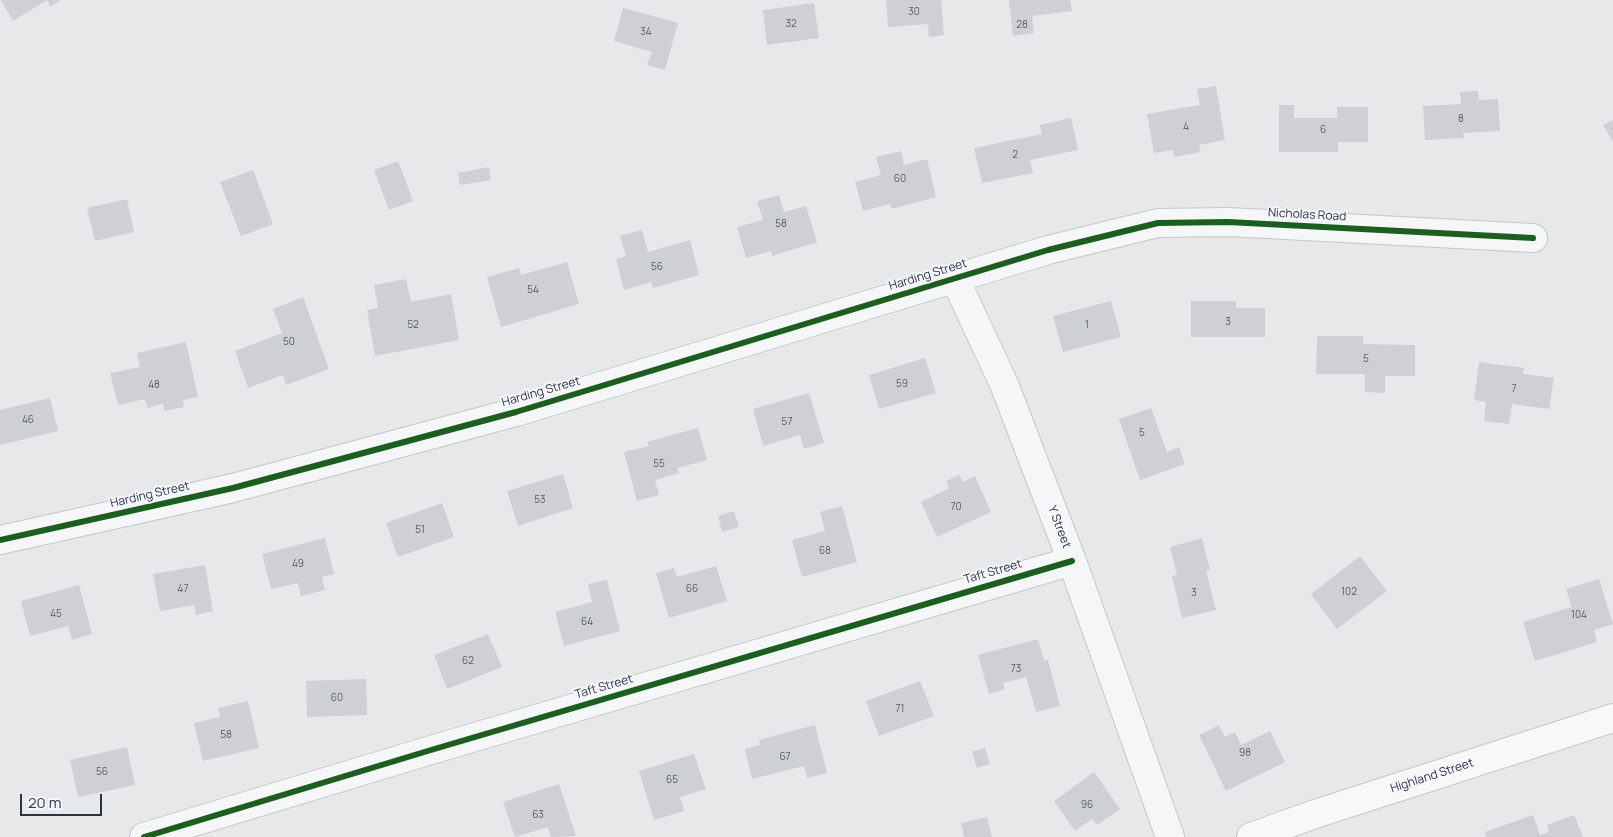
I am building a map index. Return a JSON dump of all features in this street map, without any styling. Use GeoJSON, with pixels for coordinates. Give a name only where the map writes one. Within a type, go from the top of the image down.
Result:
{"type":"FeatureCollection","features":[{"type":"Feature","properties":{"kind":"street","name":"Nicholas Road"},"geometry":{"type":"LineString","coordinates":[[1081,242],[1158,224],[1228,222],[1533,238]]}},
{"type":"Feature","properties":{"kind":"street","name":"Harding Street"},"geometry":{"type":"LineString","coordinates":[[0,540],[233,488],[516,412],[1048,250],[1081,242]]}},
{"type":"Feature","properties":{"kind":"street","name":"Y Street"},"geometry":{"type":"LineString","coordinates":[[955,279],[1004,384],[1072,561],[1170,837]]}},
{"type":"Feature","properties":{"kind":"street","name":"Taft Street"},"geometry":{"type":"LineString","coordinates":[[144,837],[431,750],[1072,561]]}},
{"type":"Feature","properties":{"kind":"street","name":"Highland Street"},"geometry":{"type":"LineString","coordinates":[[1251,837],[1315,814],[1613,718]]}},
{"type":"Feature","properties":{"kind":"building"},"geometry":{"type":"Polygon","coordinates":[[[1,0],[47,0],[13,21],[1,0]]]}},
{"type":"Feature","properties":{"kind":"building"},"geometry":{"type":"Polygon","coordinates":[[[47,0],[61,0],[50,7],[47,0]]]}},
{"type":"Feature","properties":{"kind":"building"},"geometry":{"type":"Polygon","coordinates":[[[886,0],[941,0],[944,35],[929,37],[928,24],[888,27],[886,0]]]}},
{"type":"Feature","properties":{"kind":"building"},"geometry":{"type":"Polygon","coordinates":[[[1009,0],[1070,0],[1072,11],[1032,16],[1034,33],[1013,36],[1009,0]]]}},
{"type":"Feature","properties":{"kind":"building"},"geometry":{"type":"Polygon","coordinates":[[[814,3],[819,38],[767,45],[763,10],[814,3]]]}},
{"type":"Feature","properties":{"kind":"building"},"geometry":{"type":"Polygon","coordinates":[[[623,8],[678,23],[665,70],[647,65],[652,52],[614,41],[623,8]]]}},
{"type":"Feature","properties":{"kind":"building"},"geometry":{"type":"Polygon","coordinates":[[[1216,86],[1225,140],[1199,145],[1200,152],[1174,157],[1173,150],[1154,153],[1147,114],[1200,105],[1197,89],[1216,86]]]}},
{"type":"Feature","properties":{"kind":"building"},"geometry":{"type":"Polygon","coordinates":[[[1478,91],[1479,100],[1498,99],[1500,131],[1463,133],[1464,138],[1425,140],[1423,106],[1461,104],[1460,92],[1478,91]]]}},
{"type":"Feature","properties":{"kind":"building"},"geometry":{"type":"Polygon","coordinates":[[[1279,105],[1294,105],[1294,118],[1337,118],[1337,107],[1368,107],[1368,142],[1338,142],[1338,152],[1279,152],[1279,105]]]}},
{"type":"Feature","properties":{"kind":"building"},"geometry":{"type":"Polygon","coordinates":[[[1071,118],[1078,150],[1030,160],[1033,173],[982,183],[974,148],[1042,134],[1040,125],[1071,118]]]}},
{"type":"Feature","properties":{"kind":"building"},"geometry":{"type":"Polygon","coordinates":[[[1613,120],[1613,142],[1603,125],[1613,120]]]}},
{"type":"Feature","properties":{"kind":"building"},"geometry":{"type":"Polygon","coordinates":[[[901,151],[904,165],[927,159],[936,197],[892,209],[890,204],[863,211],[855,182],[881,175],[876,157],[901,151]]]}},
{"type":"Feature","properties":{"kind":"building"},"geometry":{"type":"Polygon","coordinates":[[[398,161],[413,201],[389,210],[374,170],[398,161]]]}},
{"type":"Feature","properties":{"kind":"building"},"geometry":{"type":"Polygon","coordinates":[[[489,167],[491,180],[460,185],[458,173],[489,167]]]}},
{"type":"Feature","properties":{"kind":"building"},"geometry":{"type":"Polygon","coordinates":[[[253,170],[273,224],[241,236],[220,182],[253,170]]]}},
{"type":"Feature","properties":{"kind":"building"},"geometry":{"type":"Polygon","coordinates":[[[779,195],[784,212],[806,206],[817,242],[772,256],[771,251],[746,258],[737,227],[763,220],[757,201],[779,195]]]}},
{"type":"Feature","properties":{"kind":"building"},"geometry":{"type":"Polygon","coordinates":[[[127,199],[134,232],[95,241],[87,208],[127,199]]]}},
{"type":"Feature","properties":{"kind":"building"},"geometry":{"type":"Polygon","coordinates":[[[642,230],[648,252],[690,240],[699,275],[653,288],[651,282],[624,290],[616,259],[626,256],[620,236],[642,230]]]}},
{"type":"Feature","properties":{"kind":"building"},"geometry":{"type":"Polygon","coordinates":[[[567,262],[579,304],[501,327],[487,277],[519,268],[521,275],[567,262]]]}},
{"type":"Feature","properties":{"kind":"building"},"geometry":{"type":"Polygon","coordinates":[[[406,279],[411,302],[451,294],[459,340],[375,356],[367,310],[378,308],[374,285],[406,279]]]}},
{"type":"Feature","properties":{"kind":"building"},"geometry":{"type":"Polygon","coordinates":[[[303,297],[329,369],[286,385],[283,375],[248,388],[235,351],[282,333],[273,309],[303,297]]]}},
{"type":"Feature","properties":{"kind":"building"},"geometry":{"type":"Polygon","coordinates":[[[1111,301],[1121,337],[1063,352],[1053,316],[1111,301]]]}},
{"type":"Feature","properties":{"kind":"building"},"geometry":{"type":"Polygon","coordinates":[[[1191,301],[1236,301],[1236,308],[1265,308],[1265,337],[1191,337],[1191,301]]]}},
{"type":"Feature","properties":{"kind":"building"},"geometry":{"type":"Polygon","coordinates":[[[1317,336],[1363,336],[1363,344],[1415,345],[1415,376],[1385,376],[1385,393],[1365,392],[1365,374],[1316,374],[1317,336]]]}},
{"type":"Feature","properties":{"kind":"building"},"geometry":{"type":"Polygon","coordinates":[[[186,342],[198,397],[183,400],[184,407],[164,411],[163,404],[147,408],[145,399],[118,405],[110,373],[140,367],[137,353],[186,342]]]}},
{"type":"Feature","properties":{"kind":"building"},"geometry":{"type":"Polygon","coordinates":[[[925,358],[936,393],[879,409],[869,375],[925,358]]]}},
{"type":"Feature","properties":{"kind":"building"},"geometry":{"type":"Polygon","coordinates":[[[1479,362],[1524,368],[1523,374],[1554,378],[1549,409],[1512,404],[1509,424],[1484,421],[1486,402],[1474,400],[1479,362]]]}},
{"type":"Feature","properties":{"kind":"building"},"geometry":{"type":"Polygon","coordinates":[[[809,393],[824,443],[804,449],[800,435],[763,446],[753,409],[809,393]]]}},
{"type":"Feature","properties":{"kind":"building"},"geometry":{"type":"Polygon","coordinates":[[[50,398],[58,431],[0,445],[0,410],[50,398]]]}},
{"type":"Feature","properties":{"kind":"building"},"geometry":{"type":"Polygon","coordinates":[[[1151,408],[1167,452],[1179,447],[1185,464],[1140,480],[1119,419],[1151,408]]]}},
{"type":"Feature","properties":{"kind":"building"},"geometry":{"type":"Polygon","coordinates":[[[698,428],[707,460],[677,468],[679,473],[655,480],[659,495],[637,501],[624,452],[649,446],[647,442],[698,428]]]}},
{"type":"Feature","properties":{"kind":"building"},"geometry":{"type":"Polygon","coordinates":[[[563,474],[573,508],[518,526],[507,491],[563,474]]]}},
{"type":"Feature","properties":{"kind":"building"},"geometry":{"type":"Polygon","coordinates":[[[959,475],[963,482],[975,476],[991,512],[937,537],[921,502],[949,488],[946,481],[959,475]]]}},
{"type":"Feature","properties":{"kind":"building"},"geometry":{"type":"Polygon","coordinates":[[[442,503],[454,537],[398,557],[386,523],[442,503]]]}},
{"type":"Feature","properties":{"kind":"building"},"geometry":{"type":"Polygon","coordinates":[[[842,506],[857,562],[802,577],[792,540],[825,531],[820,512],[842,506]]]}},
{"type":"Feature","properties":{"kind":"building"},"geometry":{"type":"Polygon","coordinates":[[[734,511],[739,527],[722,532],[718,516],[734,511]]]}},
{"type":"Feature","properties":{"kind":"building"},"geometry":{"type":"Polygon","coordinates":[[[325,538],[334,574],[322,577],[325,590],[301,596],[298,583],[271,589],[262,554],[325,538]]]}},
{"type":"Feature","properties":{"kind":"building"},"geometry":{"type":"Polygon","coordinates":[[[1202,538],[1210,570],[1206,571],[1216,610],[1182,618],[1172,576],[1177,575],[1170,547],[1202,538]]]}},
{"type":"Feature","properties":{"kind":"building"},"geometry":{"type":"Polygon","coordinates":[[[1360,556],[1387,591],[1337,629],[1311,594],[1360,556]]]}},
{"type":"Feature","properties":{"kind":"building"},"geometry":{"type":"Polygon","coordinates":[[[205,565],[213,611],[196,615],[194,605],[160,611],[153,574],[205,565]]]}},
{"type":"Feature","properties":{"kind":"building"},"geometry":{"type":"Polygon","coordinates":[[[716,566],[727,601],[669,618],[656,573],[674,568],[677,577],[716,566]]]}},
{"type":"Feature","properties":{"kind":"building"},"geometry":{"type":"Polygon","coordinates":[[[1599,579],[1613,624],[1594,630],[1597,642],[1535,661],[1523,622],[1572,607],[1566,589],[1599,579]]]}},
{"type":"Feature","properties":{"kind":"building"},"geometry":{"type":"Polygon","coordinates":[[[607,580],[620,631],[564,646],[555,612],[592,602],[588,584],[607,580]]]}},
{"type":"Feature","properties":{"kind":"building"},"geometry":{"type":"Polygon","coordinates":[[[79,585],[92,634],[72,640],[68,626],[30,636],[21,601],[79,585]]]}},
{"type":"Feature","properties":{"kind":"building"},"geometry":{"type":"Polygon","coordinates":[[[488,634],[502,667],[447,689],[434,655],[488,634]]]}},
{"type":"Feature","properties":{"kind":"building"},"geometry":{"type":"Polygon","coordinates":[[[1038,639],[1044,661],[1048,660],[1060,706],[1036,712],[1026,677],[1003,683],[1005,689],[989,694],[978,655],[1038,639]]]}},
{"type":"Feature","properties":{"kind":"building"},"geometry":{"type":"Polygon","coordinates":[[[366,679],[367,715],[307,717],[306,681],[366,679]]]}},
{"type":"Feature","properties":{"kind":"building"},"geometry":{"type":"Polygon","coordinates":[[[920,681],[934,716],[879,736],[866,701],[920,681]]]}},
{"type":"Feature","properties":{"kind":"building"},"geometry":{"type":"Polygon","coordinates":[[[248,701],[259,748],[203,761],[194,723],[220,717],[218,708],[248,701]]]}},
{"type":"Feature","properties":{"kind":"building"},"geometry":{"type":"Polygon","coordinates":[[[815,725],[827,773],[807,778],[804,766],[752,779],[745,749],[760,745],[759,740],[815,725]]]}},
{"type":"Feature","properties":{"kind":"building"},"geometry":{"type":"Polygon","coordinates":[[[1219,725],[1225,737],[1235,732],[1241,745],[1270,731],[1285,762],[1226,791],[1199,735],[1219,725]]]}},
{"type":"Feature","properties":{"kind":"building"},"geometry":{"type":"Polygon","coordinates":[[[127,747],[135,785],[78,797],[70,760],[127,747]]]}},
{"type":"Feature","properties":{"kind":"building"},"geometry":{"type":"Polygon","coordinates":[[[985,748],[990,764],[977,768],[972,752],[985,748]]]}},
{"type":"Feature","properties":{"kind":"building"},"geometry":{"type":"Polygon","coordinates":[[[694,754],[706,789],[680,797],[684,811],[654,820],[639,771],[694,754]]]}},
{"type":"Feature","properties":{"kind":"building"},"geometry":{"type":"Polygon","coordinates":[[[1094,772],[1120,809],[1097,825],[1092,819],[1075,831],[1054,801],[1094,772]]]}},
{"type":"Feature","properties":{"kind":"building"},"geometry":{"type":"Polygon","coordinates":[[[559,784],[576,836],[551,837],[548,827],[515,837],[503,802],[559,784]]]}},
{"type":"Feature","properties":{"kind":"building"},"geometry":{"type":"Polygon","coordinates":[[[1533,815],[1540,835],[1549,832],[1547,825],[1574,815],[1583,837],[1486,837],[1485,832],[1533,815]]]}},
{"type":"Feature","properties":{"kind":"building"},"geometry":{"type":"Polygon","coordinates":[[[987,817],[992,837],[964,837],[961,823],[987,817]]]}},
{"type":"Feature","properties":{"kind":"cycle path"},"geometry":{"type":"LineString","coordinates":[[0,540],[233,488],[516,412],[1048,250],[1158,223],[1228,222],[1533,238]]}},
{"type":"Feature","properties":{"kind":"cycle path"},"geometry":{"type":"LineString","coordinates":[[144,837],[431,750],[1072,561]]}}]}
